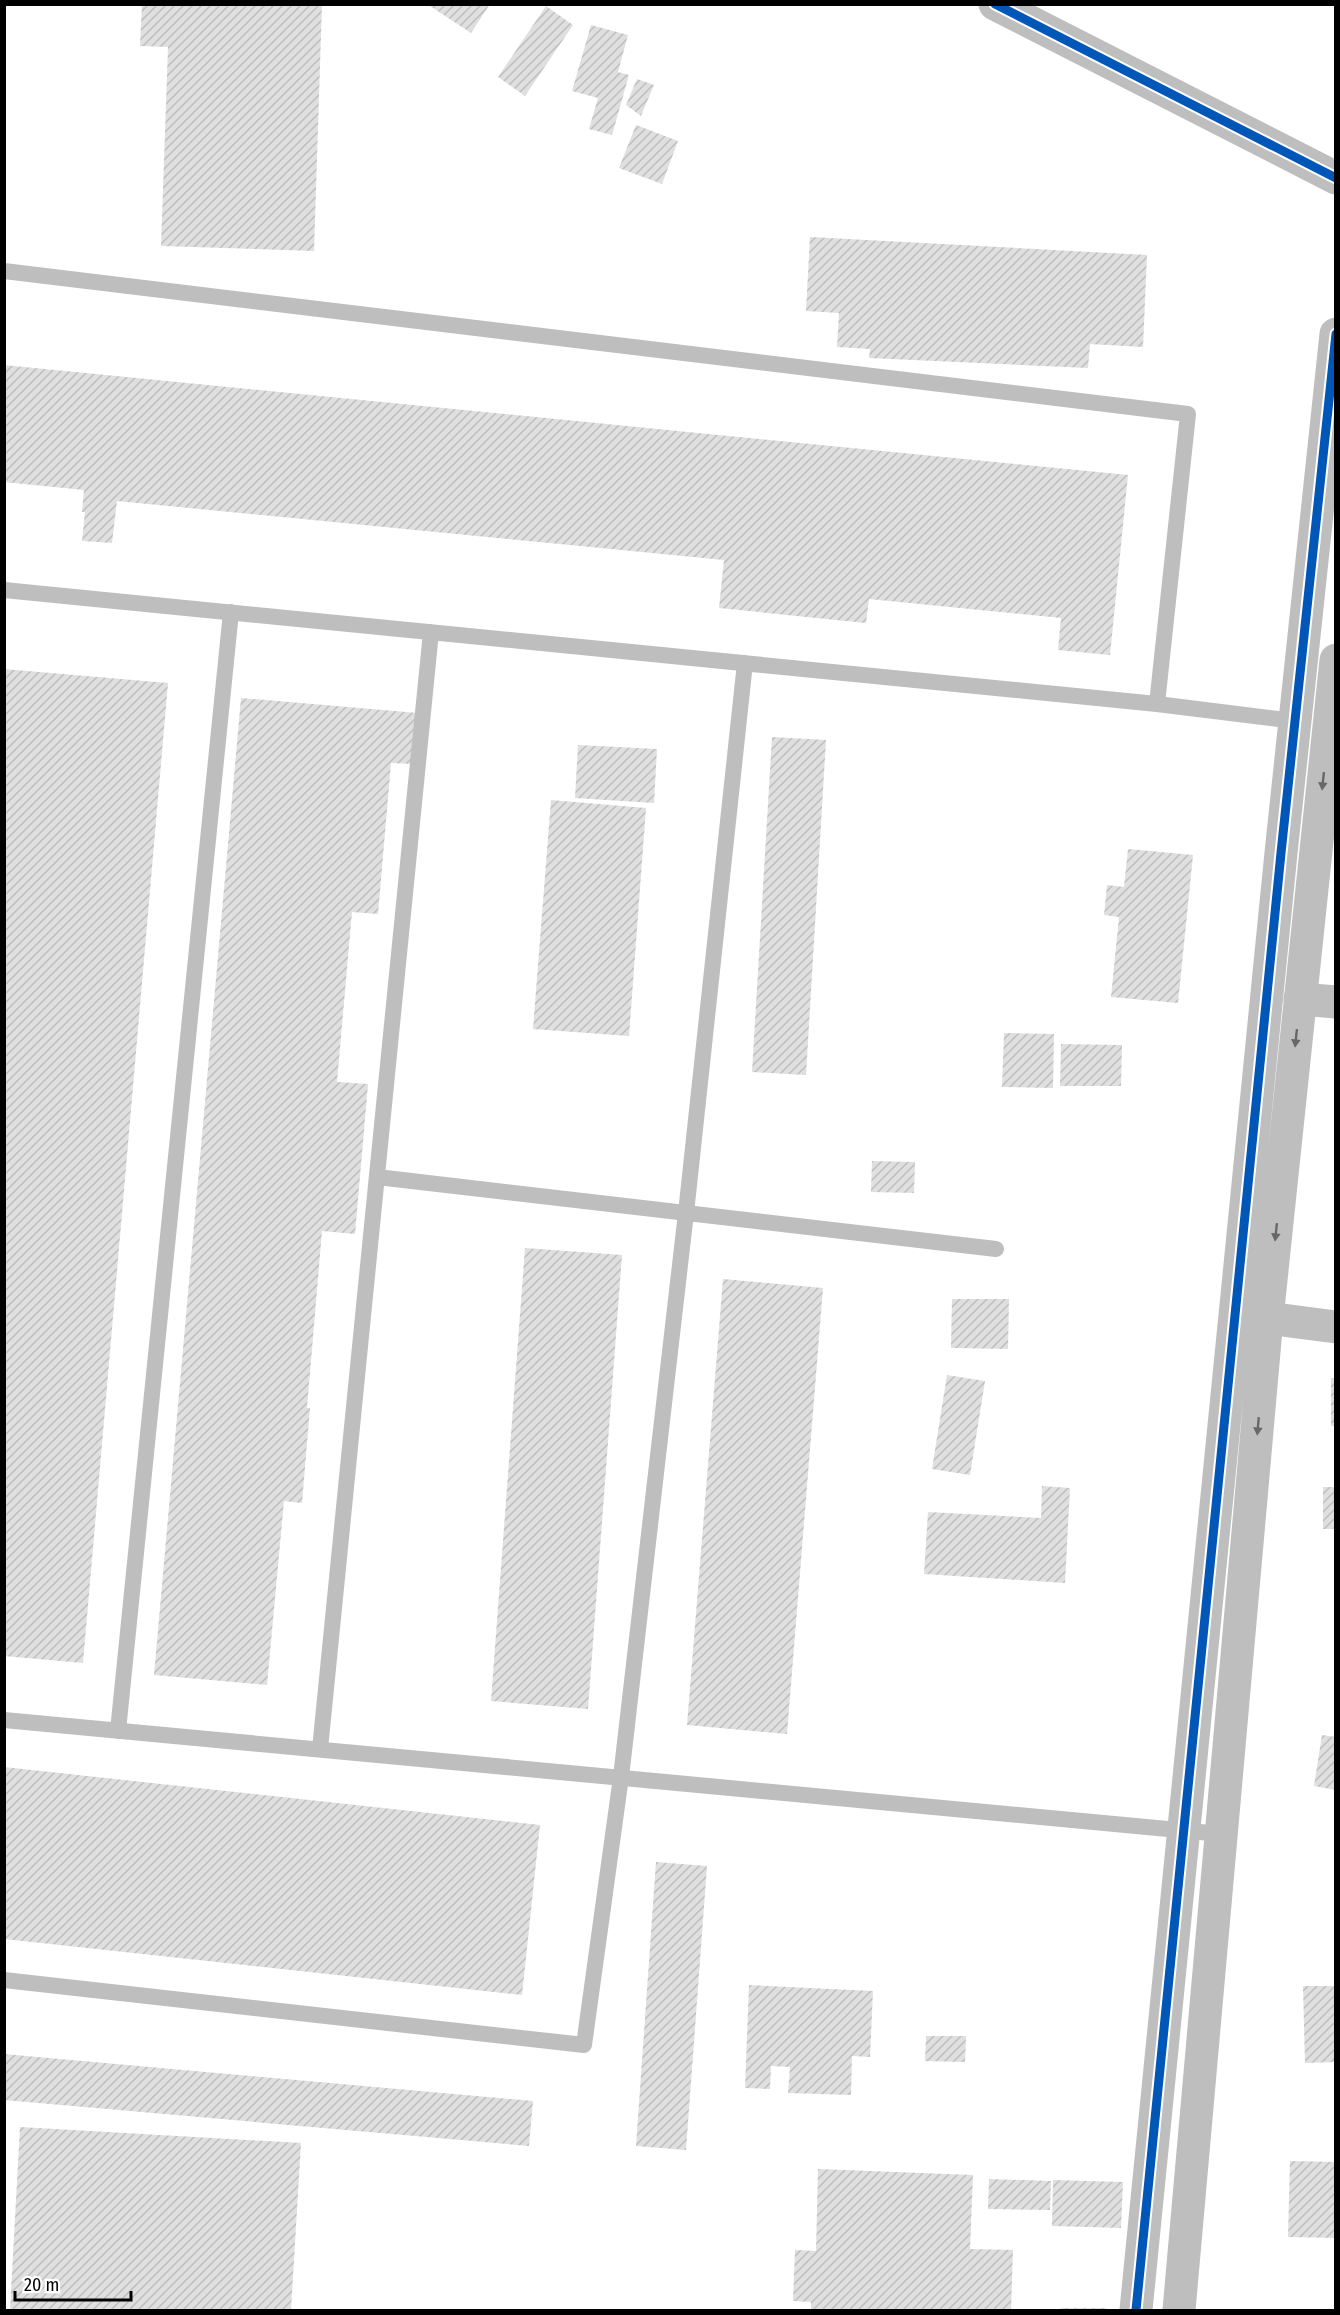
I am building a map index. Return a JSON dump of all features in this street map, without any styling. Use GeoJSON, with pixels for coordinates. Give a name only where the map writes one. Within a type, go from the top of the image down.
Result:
{"type":"FeatureCollection","features":[{"type":"Feature","properties":{"kind":"street"},"geometry":{"type":"LineString","coordinates":[[995,4],[1335,178]]}},
{"type":"Feature","properties":{"kind":"street"},"geometry":{"type":"LineString","coordinates":[[1136,2310],[1294,721],[1333,386],[1335,334]]}},
{"type":"Feature","properties":{"kind":"street"},"geometry":{"type":"LineString","coordinates":[[1179,2310],[1267,1318],[1335,660]]}},
{"type":"Feature","properties":{"kind":"street"},"geometry":{"type":"LineString","coordinates":[[1300,999],[1335,1002]]}},
{"type":"Feature","properties":{"kind":"street"},"geometry":{"type":"LineString","coordinates":[[1267,1318],[1335,1327]]}},
{"type":"Feature","properties":{"kind":"lane"},"geometry":{"type":"LineString","coordinates":[[4,271],[1188,414],[1157,704]]}},
{"type":"Feature","properties":{"kind":"lane"},"geometry":{"type":"LineString","coordinates":[[4,590],[1157,704],[1294,721]]}},
{"type":"Feature","properties":{"kind":"lane"},"geometry":{"type":"LineString","coordinates":[[118,1731],[231,612]]}},
{"type":"Feature","properties":{"kind":"lane"},"geometry":{"type":"LineString","coordinates":[[320,1749],[431,632]]}},
{"type":"Feature","properties":{"kind":"lane"},"geometry":{"type":"LineString","coordinates":[[4,1980],[584,2045],[621,1777],[686,1213],[745,663]]}},
{"type":"Feature","properties":{"kind":"lane"},"geometry":{"type":"LineString","coordinates":[[377,1177],[996,1249]]}},
{"type":"Feature","properties":{"kind":"lane"},"geometry":{"type":"LineString","coordinates":[[4,1720],[1221,1834]]}},
{"type":"Feature","properties":{"kind":"building"},"geometry":{"type":"Polygon","coordinates":[[[142,4],[322,4],[314,251],[161,246],[168,47],[140,46],[142,4]]]}},
{"type":"Feature","properties":{"kind":"building"},"geometry":{"type":"Polygon","coordinates":[[[427,4],[490,4],[471,33],[427,4]]]}},
{"type":"Feature","properties":{"kind":"building"},"geometry":{"type":"Polygon","coordinates":[[[546,6],[573,25],[525,96],[498,77],[546,6]]]}},
{"type":"Feature","properties":{"kind":"building"},"geometry":{"type":"Polygon","coordinates":[[[591,25],[628,35],[618,72],[629,75],[612,135],[589,129],[598,98],[572,91],[591,25]]]}},
{"type":"Feature","properties":{"kind":"building"},"geometry":{"type":"Polygon","coordinates":[[[637,79],[654,85],[641,116],[626,105],[637,79]]]}},
{"type":"Feature","properties":{"kind":"building"},"geometry":{"type":"Polygon","coordinates":[[[636,125],[678,141],[662,184],[619,168],[636,125]]]}},
{"type":"Feature","properties":{"kind":"building"},"geometry":{"type":"Polygon","coordinates":[[[810,237],[1147,255],[1143,347],[1090,344],[1088,368],[869,358],[870,349],[837,347],[839,313],[806,311],[810,237]]]}},
{"type":"Feature","properties":{"kind":"building"},"geometry":{"type":"Polygon","coordinates":[[[4,365],[1128,475],[1110,655],[1058,650],[1061,618],[869,599],[866,623],[719,608],[724,560],[117,501],[112,543],[82,541],[85,512],[82,512],[84,490],[4,482],[4,365]]]}},
{"type":"Feature","properties":{"kind":"building"},"geometry":{"type":"Polygon","coordinates":[[[4,669],[168,683],[83,1663],[4,1656],[4,669]]]}},
{"type":"Feature","properties":{"kind":"building"},"geometry":{"type":"Polygon","coordinates":[[[241,698],[418,713],[413,764],[391,763],[378,914],[352,912],[337,1082],[368,1084],[355,1234],[322,1231],[307,1408],[310,1408],[302,1503],[284,1501],[267,1685],[154,1675],[241,698]]]}},
{"type":"Feature","properties":{"kind":"building"},"geometry":{"type":"Polygon","coordinates":[[[772,737],[826,740],[806,1075],[752,1072],[772,737]]]}},
{"type":"Feature","properties":{"kind":"building"},"geometry":{"type":"Polygon","coordinates":[[[578,745],[657,749],[654,803],[575,798],[578,745]]]}},
{"type":"Feature","properties":{"kind":"building"},"geometry":{"type":"Polygon","coordinates":[[[551,800],[646,808],[629,1036],[533,1029],[551,800]]]}},
{"type":"Feature","properties":{"kind":"building"},"geometry":{"type":"Polygon","coordinates":[[[1128,849],[1193,855],[1178,1003],[1111,997],[1119,917],[1104,915],[1107,885],[1124,887],[1128,849]]]}},
{"type":"Feature","properties":{"kind":"building"},"geometry":{"type":"Polygon","coordinates":[[[1004,1033],[1054,1034],[1053,1088],[1002,1087],[1004,1033]]]}},
{"type":"Feature","properties":{"kind":"building"},"geometry":{"type":"Polygon","coordinates":[[[1061,1044],[1122,1045],[1121,1086],[1060,1086],[1061,1044]]]}},
{"type":"Feature","properties":{"kind":"building"},"geometry":{"type":"Polygon","coordinates":[[[872,1161],[915,1162],[914,1193],[871,1192],[872,1161]]]}},
{"type":"Feature","properties":{"kind":"building"},"geometry":{"type":"Polygon","coordinates":[[[525,1248],[622,1255],[588,1709],[491,1701],[525,1248]]]}},
{"type":"Feature","properties":{"kind":"building"},"geometry":{"type":"Polygon","coordinates":[[[723,1279],[823,1288],[787,1734],[687,1725],[723,1279]]]}},
{"type":"Feature","properties":{"kind":"building"},"geometry":{"type":"Polygon","coordinates":[[[952,1299],[1009,1299],[1008,1349],[951,1348],[952,1299]]]}},
{"type":"Feature","properties":{"kind":"building"},"geometry":{"type":"Polygon","coordinates":[[[947,1375],[985,1381],[970,1475],[932,1469],[947,1375]]]}},
{"type":"Feature","properties":{"kind":"building"},"geometry":{"type":"Polygon","coordinates":[[[1331,1378],[1336,1378],[1336,1426],[1331,1426],[1331,1378]]]}},
{"type":"Feature","properties":{"kind":"building"},"geometry":{"type":"Polygon","coordinates":[[[1042,1486],[1070,1488],[1065,1583],[924,1574],[928,1512],[1041,1518],[1042,1486]]]}},
{"type":"Feature","properties":{"kind":"building"},"geometry":{"type":"Polygon","coordinates":[[[1323,1487],[1336,1487],[1336,1529],[1323,1529],[1323,1487]]]}},
{"type":"Feature","properties":{"kind":"building"},"geometry":{"type":"Polygon","coordinates":[[[1322,1735],[1336,1737],[1336,1790],[1314,1786],[1322,1735]]]}},
{"type":"Feature","properties":{"kind":"building"},"geometry":{"type":"Polygon","coordinates":[[[4,1767],[540,1825],[522,1995],[4,1939],[4,1767]]]}},
{"type":"Feature","properties":{"kind":"building"},"geometry":{"type":"Polygon","coordinates":[[[656,1862],[707,1866],[686,2150],[636,2146],[656,1862]]]}},
{"type":"Feature","properties":{"kind":"building"},"geometry":{"type":"Polygon","coordinates":[[[749,1985],[873,1991],[870,2057],[852,2056],[851,2095],[788,2093],[790,2067],[771,2066],[770,2089],[745,2088],[749,1985]]]}},
{"type":"Feature","properties":{"kind":"building"},"geometry":{"type":"Polygon","coordinates":[[[1303,1986],[1336,1986],[1336,2062],[1305,2063],[1303,1986]]]}},
{"type":"Feature","properties":{"kind":"building"},"geometry":{"type":"Polygon","coordinates":[[[926,2036],[966,2036],[965,2062],[925,2061],[926,2036]]]}},
{"type":"Feature","properties":{"kind":"building"},"geometry":{"type":"Polygon","coordinates":[[[4,2054],[533,2101],[529,2146],[4,2100],[4,2054]]]}},
{"type":"Feature","properties":{"kind":"building"},"geometry":{"type":"Polygon","coordinates":[[[20,2127],[301,2143],[291,2310],[10,2310],[20,2127]]]}},
{"type":"Feature","properties":{"kind":"building"},"geometry":{"type":"Polygon","coordinates":[[[1290,2161],[1336,2162],[1336,2238],[1288,2237],[1290,2161]]]}},
{"type":"Feature","properties":{"kind":"building"},"geometry":{"type":"Polygon","coordinates":[[[818,2169],[973,2175],[970,2249],[1013,2250],[1011,2310],[811,2310],[811,2302],[793,2301],[795,2250],[816,2251],[818,2169]]]}},
{"type":"Feature","properties":{"kind":"building"},"geometry":{"type":"Polygon","coordinates":[[[989,2179],[1051,2181],[1050,2210],[988,2209],[989,2179]]]}},
{"type":"Feature","properties":{"kind":"building"},"geometry":{"type":"Polygon","coordinates":[[[1053,2180],[1123,2182],[1121,2228],[1052,2226],[1053,2180]]]}},
{"type":"Feature","properties":{"kind":"building"},"geometry":{"type":"Polygon","coordinates":[[[1061,2308],[1106,2308],[1106,2310],[1061,2310],[1061,2308]]]}},
{"type":"Feature","properties":{"kind":"cycle path"},"geometry":{"type":"LineString","coordinates":[[995,4],[1336,178]]}},
{"type":"Feature","properties":{"kind":"cycle path"},"geometry":{"type":"LineString","coordinates":[[1136,2310],[1281,853],[1336,334]]}}]}
